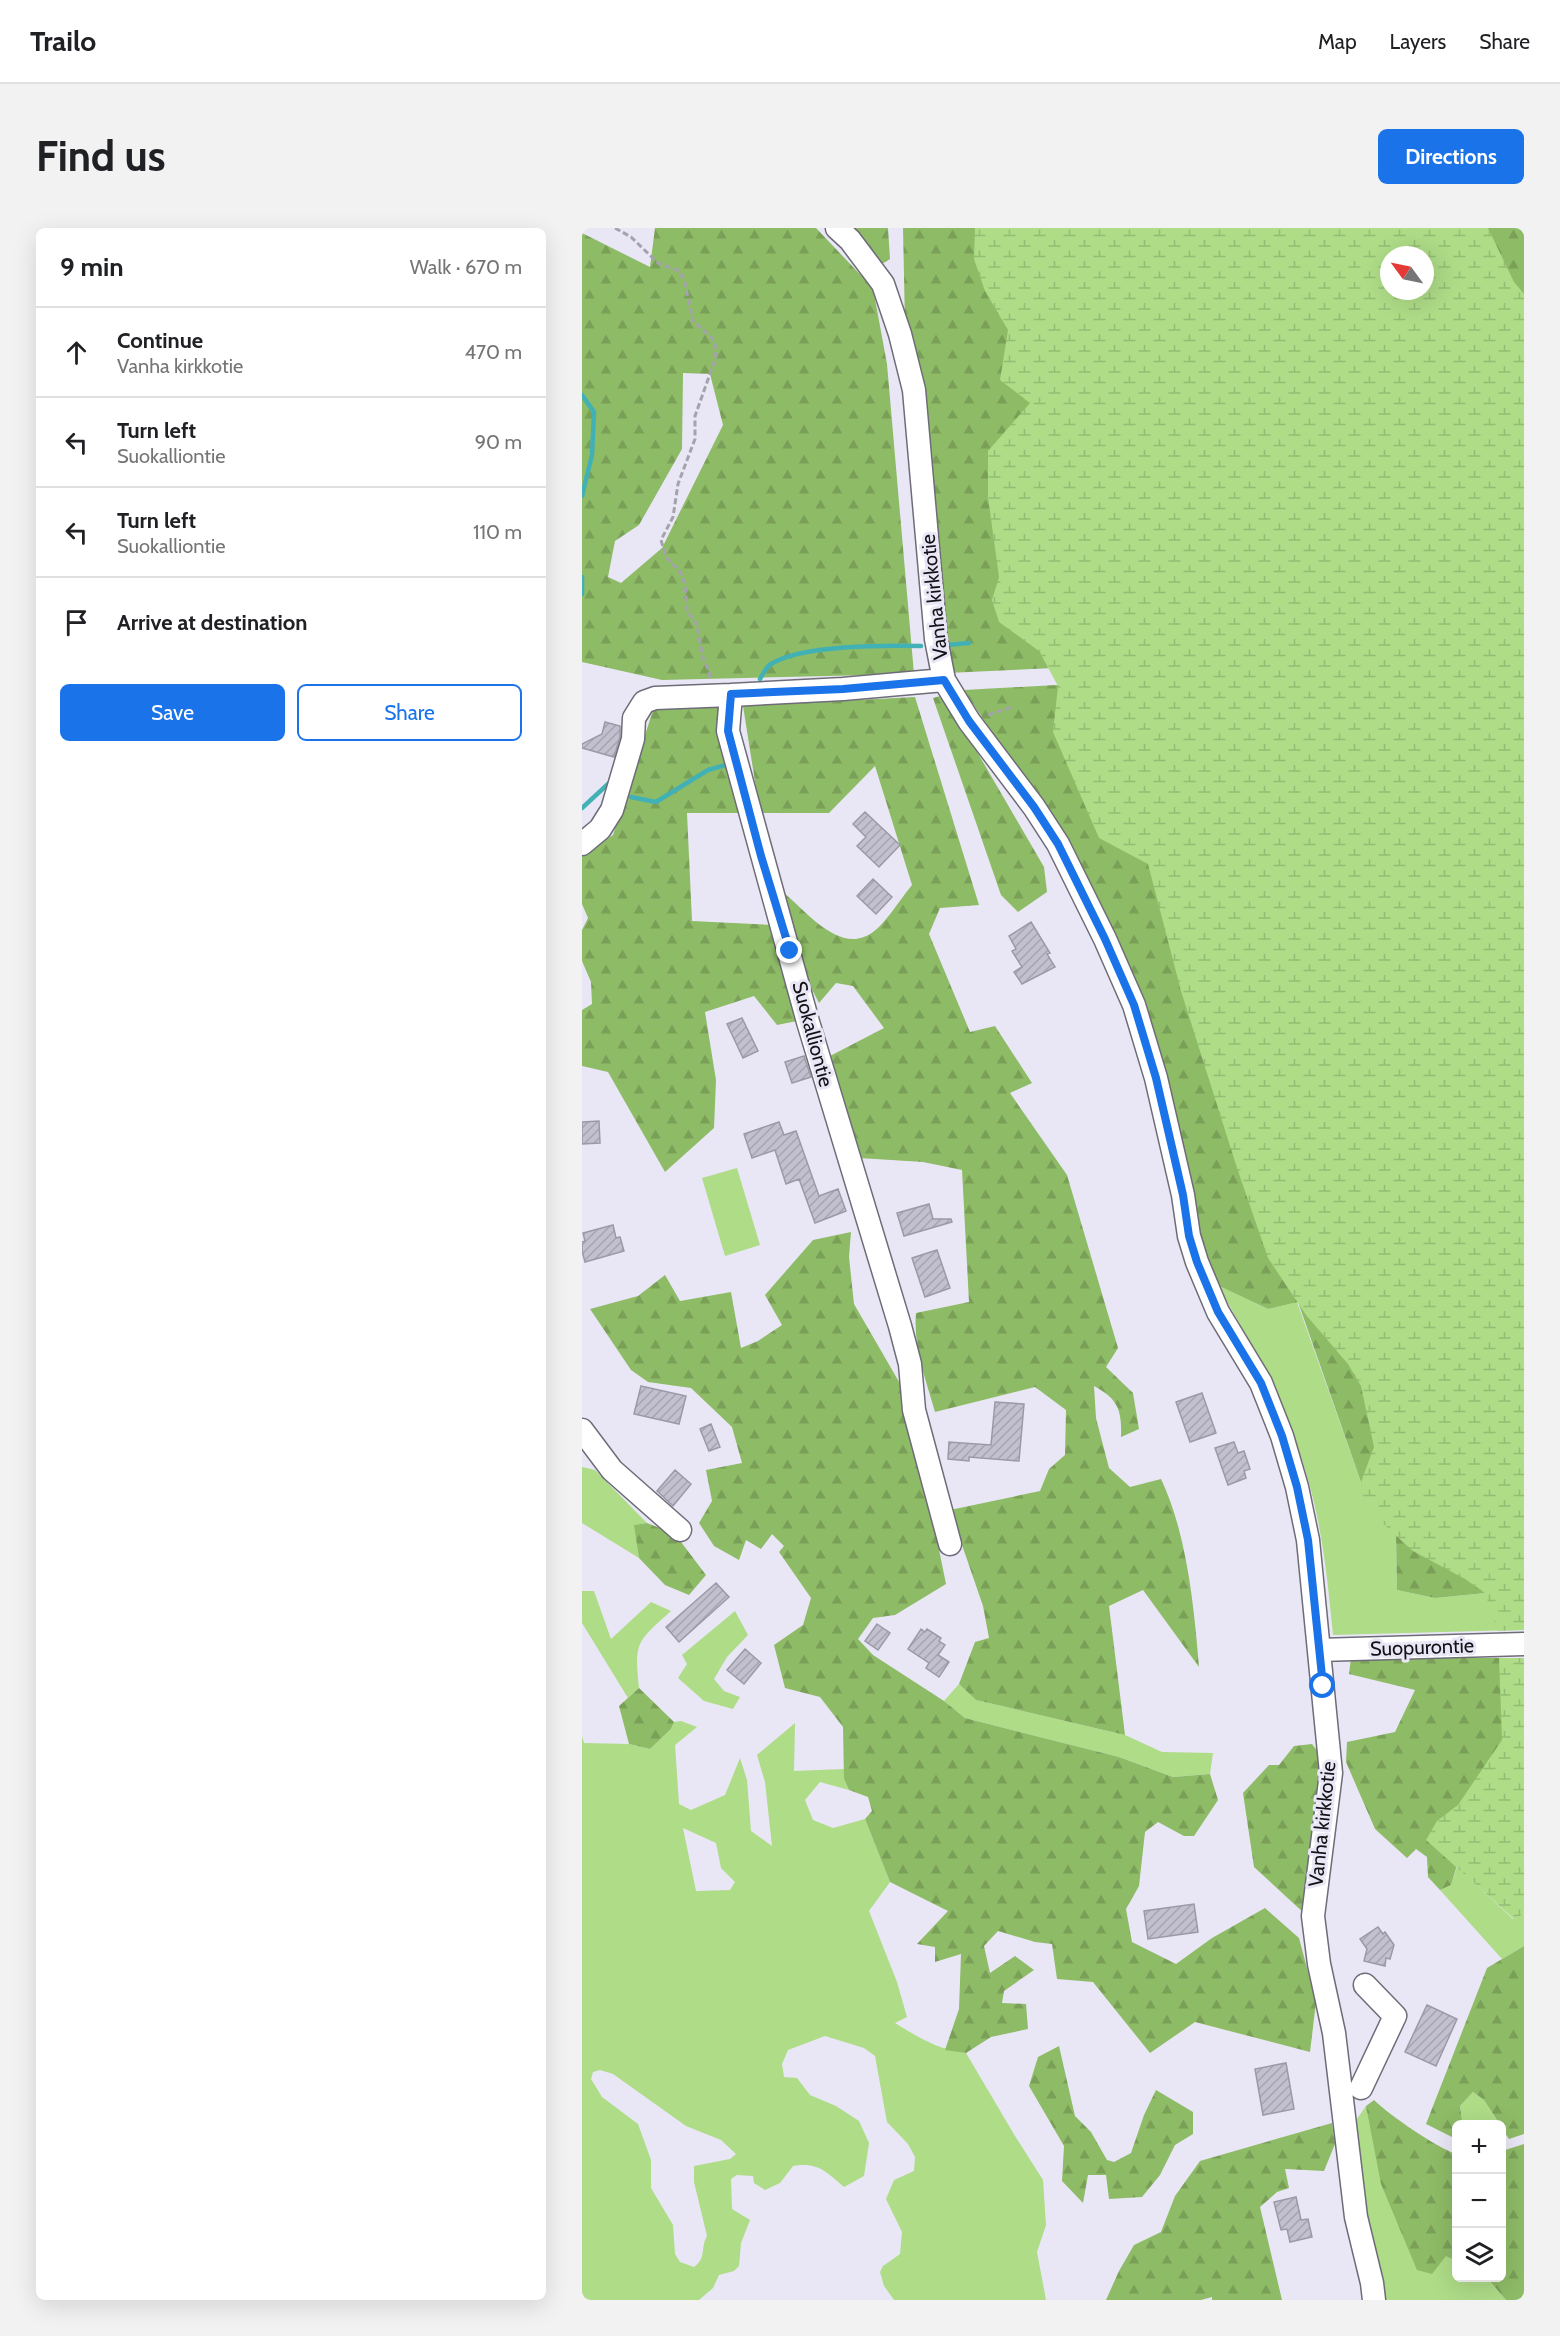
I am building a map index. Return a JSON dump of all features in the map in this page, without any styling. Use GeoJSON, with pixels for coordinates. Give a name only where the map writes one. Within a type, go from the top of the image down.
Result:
{"type":"FeatureCollection","features":[{"type":"Feature","properties":{"kind":"street","name":"Vanha kirkkotie"},"geometry":{"type":"LineString","coordinates":[[837,228],[850,240],[883,284],[900,334],[914,390],[936,639],[944,680],[969,721],[1034,807],[1058,844],[1105,939],[1134,1005],[1156,1078],[1183,1195],[1189,1236],[1197,1262],[1218,1312],[1261,1383],[1282,1436],[1297,1487],[1308,1540],[1331,1773],[1313,1916],[1319,1964],[1334,2033],[1356,2217],[1374,2300]]}},
{"type":"Feature","properties":{"kind":"street"},"geometry":{"type":"LineString","coordinates":[[582,844],[600,829],[612,810],[633,739],[634,718],[644,702],[655,698],[843,689],[944,680]]}},
{"type":"Feature","properties":{"kind":"street","name":"Suokalliontie"},"geometry":{"type":"LineString","coordinates":[[731,694],[728,731],[808,1022],[900,1326],[910,1364],[914,1410],[950,1544]]}},
{"type":"Feature","properties":{"kind":"street"},"geometry":{"type":"LineString","coordinates":[[582,1430],[612,1470],[680,1530]]}},
{"type":"Feature","properties":{"kind":"street","name":"Suopurontie"},"geometry":{"type":"LineString","coordinates":[[1319,1650],[1524,1644]]}},
{"type":"Feature","properties":{"kind":"street"},"geometry":{"type":"LineString","coordinates":[[1361,2088],[1395,2016],[1365,1985]]}},
{"type":"Feature","properties":{"kind":"path"},"geometry":{"type":"LineString","coordinates":[[615,228],[631,237],[658,263],[679,271],[684,279],[693,321],[702,327],[715,344],[716,357],[695,416],[695,439],[678,484],[673,517],[661,540],[666,557],[681,573],[685,585],[687,610],[697,625],[703,658],[710,673],[706,695]]}},
{"type":"Feature","properties":{"kind":"path"},"geometry":{"type":"LineString","coordinates":[[969,721],[1012,707]]}},
{"type":"Feature","properties":{"kind":"green space"},"geometry":{"type":"Polygon","coordinates":[[[655,228],[816,228],[873,288],[887,364],[914,674],[662,680],[582,662],[582,233],[650,267],[655,228]],[[683,373],[682,449],[639,525],[615,541],[608,577],[621,583],[662,548],[723,425],[710,374],[683,373]]]}},
{"type":"Feature","properties":{"kind":"green space"},"geometry":{"type":"Polygon","coordinates":[[[845,228],[888,228],[890,259],[882,264],[845,228]]]}},
{"type":"Feature","properties":{"kind":"green space"},"geometry":{"type":"Polygon","coordinates":[[[903,228],[1524,228],[1524,582],[1311,656],[947,673],[905,324],[903,228]]]}},
{"type":"Feature","properties":{"kind":"green space"},"geometry":{"type":"Polygon","coordinates":[[[975,228],[1488,228],[1514,282],[1524,294],[1524,1630],[1498,1631],[1485,1593],[1465,1579],[1413,1551],[1380,1521],[1363,1501],[1361,1482],[1374,1447],[1361,1386],[1348,1364],[1306,1315],[1268,1258],[1181,991],[1148,864],[1099,838],[1053,732],[1058,686],[1039,651],[999,622],[992,600],[999,577],[988,497],[988,451],[1030,403],[1000,380],[1008,330],[985,291],[974,259],[975,228]]]}},
{"type":"Feature","properties":{"kind":"green space"},"geometry":{"type":"Polygon","coordinates":[[[1145,680],[1524,1630],[1486,1593],[1435,1598],[1397,1590],[1396,1535],[1363,1501],[1361,1482],[1298,1302],[1268,1309],[1217,1285],[1071,853],[964,690],[1145,680]]]}},
{"type":"Feature","properties":{"kind":"green space"},"geometry":{"type":"Polygon","coordinates":[[[944,695],[1044,867],[1047,892],[1018,912],[1001,895],[933,698],[944,695]]]}},
{"type":"Feature","properties":{"kind":"green space"},"geometry":{"type":"Polygon","coordinates":[[[915,697],[979,905],[940,908],[929,934],[970,1032],[995,1026],[1032,1083],[1010,1093],[1067,1175],[1118,1348],[1106,1367],[1133,1393],[1139,1429],[1121,1437],[1121,1419],[1117,1406],[1094,1386],[1096,1418],[1109,1468],[1130,1487],[1161,1479],[1177,1523],[1188,1571],[1199,1667],[1143,1590],[1109,1606],[1125,1735],[976,1700],[959,1684],[975,1642],[989,1638],[983,1606],[950,1510],[1040,1491],[1049,1469],[1065,1455],[1066,1410],[1035,1387],[935,1412],[918,1351],[916,1313],[969,1302],[962,1170],[923,1162],[859,1158],[830,1056],[884,1028],[853,986],[836,983],[819,1003],[802,970],[784,893],[825,929],[849,939],[861,938],[873,932],[883,923],[912,885],[875,766],[829,813],[760,813],[743,706],[915,697]]]}},
{"type":"Feature","properties":{"kind":"green space"},"geometry":{"type":"Polygon","coordinates":[[[654,707],[721,707],[742,813],[687,813],[692,921],[773,925],[802,1020],[777,1025],[754,996],[705,1012],[716,1080],[714,1128],[665,1172],[608,1072],[582,1066],[582,1010],[592,1004],[591,982],[582,961],[582,930],[588,918],[582,904],[582,855],[613,835],[654,707]]]}},
{"type":"Feature","properties":{"kind":"green space"},"geometry":{"type":"Polygon","coordinates":[[[737,1168],[760,1245],[725,1256],[702,1178],[737,1168]]]}},
{"type":"Feature","properties":{"kind":"green space"},"geometry":{"type":"Polygon","coordinates":[[[851,1232],[849,1257],[854,1304],[902,1387],[922,1466],[946,1584],[895,1615],[873,1618],[858,1639],[873,1655],[944,1701],[965,1718],[1119,1757],[1173,1777],[1210,1774],[1218,1800],[1194,1836],[1184,1836],[1158,1822],[1145,1832],[1139,1886],[1126,1909],[1132,1942],[1176,1964],[1212,1938],[1265,1908],[1299,1938],[1316,2002],[1310,2052],[1195,2022],[1150,2053],[1093,1982],[1057,1979],[1052,1944],[1035,1942],[998,1931],[984,1946],[990,1973],[1015,1956],[1034,1970],[1004,1991],[1002,2003],[1026,2004],[1028,2029],[991,2037],[966,2053],[945,2050],[959,2009],[961,1954],[935,1962],[935,1947],[917,1944],[948,1911],[890,1882],[865,1819],[872,1811],[868,1797],[849,1790],[844,1779],[843,1727],[820,1697],[785,1688],[774,1645],[803,1625],[811,1598],[779,1552],[784,1546],[772,1534],[761,1549],[746,1540],[739,1560],[714,1546],[699,1523],[712,1501],[706,1470],[742,1463],[732,1427],[691,1388],[648,1382],[631,1370],[590,1309],[638,1296],[665,1275],[680,1301],[731,1292],[741,1348],[758,1341],[782,1325],[765,1295],[813,1240],[851,1232]]]}},
{"type":"Feature","properties":{"kind":"green space"},"geometry":{"type":"Polygon","coordinates":[[[1217,1285],[1268,1309],[1297,1302],[1361,1482],[1363,1501],[1396,1535],[1397,1590],[1435,1598],[1486,1593],[1517,1630],[1333,1635],[1321,1540],[1314,1502],[1301,1458],[1270,1381],[1217,1285]]]}},
{"type":"Feature","properties":{"kind":"green space"},"geometry":{"type":"Polygon","coordinates":[[[582,1467],[595,1470],[647,1523],[635,1525],[639,1558],[582,1523],[582,1467]]]}},
{"type":"Feature","properties":{"kind":"green space"},"geometry":{"type":"Polygon","coordinates":[[[647,1523],[675,1534],[706,1575],[689,1595],[665,1585],[639,1558],[634,1525],[647,1523]]]}},
{"type":"Feature","properties":{"kind":"green space"},"geometry":{"type":"Polygon","coordinates":[[[582,1591],[594,1591],[611,1639],[651,1602],[671,1611],[640,1644],[637,1660],[639,1688],[628,1698],[582,1623],[582,1591]]]}},
{"type":"Feature","properties":{"kind":"green space"},"geometry":{"type":"Polygon","coordinates":[[[735,1611],[748,1635],[727,1657],[714,1679],[724,1691],[740,1697],[733,1709],[704,1701],[678,1678],[687,1664],[682,1655],[735,1611]]]}},
{"type":"Feature","properties":{"kind":"green space"},"geometry":{"type":"Polygon","coordinates":[[[1351,1658],[1524,1658],[1524,1879],[1461,1852],[1451,1885],[1440,1890],[1428,1877],[1427,1857],[1416,1849],[1407,1858],[1375,1829],[1346,1762],[1347,1742],[1395,1732],[1415,1690],[1349,1674],[1351,1658]]]}},
{"type":"Feature","properties":{"kind":"green space"},"geometry":{"type":"Polygon","coordinates":[[[1499,1658],[1524,1658],[1524,1914],[1514,1919],[1426,1840],[1437,1821],[1458,1805],[1502,1740],[1499,1658]]]}},
{"type":"Feature","properties":{"kind":"green space"},"geometry":{"type":"Polygon","coordinates":[[[959,1684],[976,1700],[1125,1735],[1162,1752],[1213,1753],[1210,1774],[1173,1777],[1119,1757],[965,1718],[944,1701],[959,1684]]]}},
{"type":"Feature","properties":{"kind":"green space"},"geometry":{"type":"Polygon","coordinates":[[[639,1688],[674,1722],[671,1729],[650,1749],[629,1744],[619,1706],[639,1688]]]}},
{"type":"Feature","properties":{"kind":"green space"},"geometry":{"type":"Polygon","coordinates":[[[681,1721],[697,1727],[675,1745],[679,1804],[691,1810],[725,1795],[740,1758],[747,1780],[751,1831],[772,1846],[765,1782],[757,1755],[795,1723],[794,1771],[844,1769],[844,1779],[849,1790],[820,1782],[805,1800],[813,1820],[833,1828],[865,1819],[890,1882],[869,1911],[897,1982],[907,2017],[895,2023],[937,2046],[966,2053],[1043,2180],[1046,2225],[1037,2252],[1046,2300],[894,2300],[884,2286],[880,2272],[883,2266],[900,2254],[902,2232],[886,2199],[894,2180],[914,2171],[915,2157],[908,2144],[887,2122],[875,2056],[864,2048],[825,2036],[788,2050],[782,2064],[784,2077],[797,2078],[810,2095],[836,2106],[859,2121],[869,2143],[864,2176],[844,2187],[822,2169],[809,2165],[793,2166],[780,2183],[765,2190],[754,2183],[753,2176],[737,2175],[731,2179],[732,2209],[750,2220],[741,2243],[739,2266],[734,2271],[719,2275],[713,2288],[699,2300],[582,2300],[582,1736],[584,1743],[629,1744],[650,1749],[671,1729],[674,1722],[681,1721]],[[683,1828],[696,1891],[730,1890],[735,1882],[721,1868],[716,1843],[683,1828]],[[600,2070],[593,2072],[591,2079],[602,2097],[638,2124],[651,2160],[651,2188],[673,2225],[675,2254],[680,2262],[694,2267],[701,2260],[707,2236],[694,2182],[694,2166],[730,2159],[736,2154],[721,2140],[686,2126],[613,2074],[600,2070]]]}},
{"type":"Feature","properties":{"kind":"green space"},"geometry":{"type":"Polygon","coordinates":[[[1312,1744],[1322,1757],[1305,1914],[1254,1867],[1243,1793],[1269,1765],[1279,1765],[1294,1746],[1312,1744]]]}},
{"type":"Feature","properties":{"kind":"green space"},"geometry":{"type":"Polygon","coordinates":[[[1457,1867],[1513,1919],[1524,1914],[1524,1946],[1502,1959],[1440,1890],[1451,1885],[1457,1867]]]}},
{"type":"Feature","properties":{"kind":"green space"},"geometry":{"type":"Polygon","coordinates":[[[1524,1946],[1524,2134],[1509,2139],[1506,2134],[1506,2120],[1497,2120],[1484,2100],[1473,2092],[1460,2106],[1462,2120],[1452,2120],[1452,2137],[1426,2124],[1487,1968],[1524,1946]]]}},
{"type":"Feature","properties":{"kind":"green space"},"geometry":{"type":"Polygon","coordinates":[[[1059,2046],[1075,2116],[1091,2132],[1107,2160],[1114,2162],[1131,2153],[1144,2115],[1156,2090],[1193,2112],[1193,2134],[1175,2145],[1160,2175],[1142,2197],[1109,2199],[1106,2175],[1088,2175],[1083,2203],[1062,2181],[1064,2146],[1029,2086],[1038,2057],[1059,2046]]]}},
{"type":"Feature","properties":{"kind":"green space"},"geometry":{"type":"Polygon","coordinates":[[[1473,2092],[1484,2100],[1496,2120],[1462,2120],[1460,2106],[1473,2092]]]}},
{"type":"Feature","properties":{"kind":"green space"},"geometry":{"type":"Polygon","coordinates":[[[1374,2100],[1413,2130],[1452,2152],[1452,2259],[1446,2256],[1432,2274],[1417,2270],[1381,2184],[1366,2106],[1374,2100]]]}},
{"type":"Feature","properties":{"kind":"green space"},"geometry":{"type":"Polygon","coordinates":[[[1366,2106],[1369,2116],[1447,2255],[1452,2258],[1452,2282],[1490,2282],[1506,2300],[1379,2300],[1350,2129],[1366,2106]]]}},
{"type":"Feature","properties":{"kind":"green space"},"geometry":{"type":"Polygon","coordinates":[[[1332,2123],[1335,2144],[1324,2171],[1285,2169],[1289,2188],[1277,2192],[1260,2207],[1282,2300],[1212,2300],[1212,2297],[1201,2300],[1106,2300],[1134,2245],[1161,2232],[1175,2196],[1200,2161],[1332,2123]]]}},
{"type":"Feature","properties":{"kind":"green space"},"geometry":{"type":"Polygon","coordinates":[[[1524,2144],[1524,2300],[1506,2300],[1490,2282],[1506,2282],[1506,2150],[1524,2144]]]}},
{"type":"Feature","properties":{"kind":"building"},"geometry":{"type":"Polygon","coordinates":[[[605,722],[620,726],[620,737],[614,757],[582,748],[582,744],[602,734],[605,722]]]}},
{"type":"Feature","properties":{"kind":"building"},"geometry":{"type":"Polygon","coordinates":[[[865,812],[900,845],[879,867],[857,846],[866,837],[853,824],[865,812]]]}},
{"type":"Feature","properties":{"kind":"building"},"geometry":{"type":"Polygon","coordinates":[[[873,879],[892,897],[876,914],[857,896],[873,879]]]}},
{"type":"Feature","properties":{"kind":"building"},"geometry":{"type":"Polygon","coordinates":[[[1031,922],[1050,953],[1047,954],[1055,967],[1022,984],[1014,972],[1022,967],[1012,951],[1016,949],[1009,936],[1031,922]]]}},
{"type":"Feature","properties":{"kind":"building"},"geometry":{"type":"Polygon","coordinates":[[[742,1018],[758,1051],[743,1058],[727,1024],[742,1018]]]}},
{"type":"Feature","properties":{"kind":"building"},"geometry":{"type":"Polygon","coordinates":[[[804,1056],[811,1077],[792,1083],[785,1062],[804,1056]]]}},
{"type":"Feature","properties":{"kind":"building"},"geometry":{"type":"Polygon","coordinates":[[[599,1121],[600,1143],[582,1144],[582,1122],[599,1121]]]}},
{"type":"Feature","properties":{"kind":"building"},"geometry":{"type":"Polygon","coordinates":[[[779,1122],[784,1135],[796,1131],[819,1196],[838,1189],[846,1211],[815,1223],[799,1179],[786,1184],[775,1150],[752,1158],[744,1134],[779,1122]]]}},
{"type":"Feature","properties":{"kind":"building"},"geometry":{"type":"Polygon","coordinates":[[[929,1204],[933,1219],[951,1219],[952,1222],[904,1236],[897,1213],[929,1204]]]}},
{"type":"Feature","properties":{"kind":"building"},"geometry":{"type":"Polygon","coordinates":[[[613,1225],[616,1238],[620,1237],[624,1251],[585,1262],[582,1251],[582,1242],[585,1241],[583,1233],[613,1225]]]}},
{"type":"Feature","properties":{"kind":"building"},"geometry":{"type":"Polygon","coordinates":[[[937,1250],[950,1288],[925,1297],[912,1258],[937,1250]]]}},
{"type":"Feature","properties":{"kind":"building"},"geometry":{"type":"Polygon","coordinates":[[[641,1386],[686,1396],[679,1424],[634,1414],[641,1386]]]}},
{"type":"Feature","properties":{"kind":"building"},"geometry":{"type":"Polygon","coordinates":[[[1202,1393],[1216,1433],[1190,1442],[1176,1402],[1202,1393]]]}},
{"type":"Feature","properties":{"kind":"building"},"geometry":{"type":"Polygon","coordinates":[[[995,1402],[1024,1404],[1019,1461],[969,1457],[969,1461],[948,1459],[949,1442],[991,1445],[995,1402]]]}},
{"type":"Feature","properties":{"kind":"building"},"geometry":{"type":"Polygon","coordinates":[[[711,1424],[720,1447],[709,1451],[700,1429],[711,1424]]]}},
{"type":"Feature","properties":{"kind":"building"},"geometry":{"type":"Polygon","coordinates":[[[1234,1442],[1238,1453],[1244,1451],[1250,1469],[1244,1471],[1246,1478],[1228,1485],[1215,1448],[1234,1442]]]}},
{"type":"Feature","properties":{"kind":"building"},"geometry":{"type":"Polygon","coordinates":[[[675,1470],[691,1484],[673,1506],[657,1491],[675,1470]]]}},
{"type":"Feature","properties":{"kind":"building"},"geometry":{"type":"Polygon","coordinates":[[[716,1583],[729,1597],[679,1642],[666,1627],[716,1583]]]}},
{"type":"Feature","properties":{"kind":"building"},"geometry":{"type":"Polygon","coordinates":[[[877,1624],[890,1633],[878,1650],[865,1641],[877,1624]]]}},
{"type":"Feature","properties":{"kind":"building"},"geometry":{"type":"Polygon","coordinates":[[[921,1629],[925,1632],[927,1629],[941,1638],[939,1641],[945,1645],[938,1655],[949,1662],[939,1677],[926,1668],[929,1663],[908,1649],[921,1629]]]}},
{"type":"Feature","properties":{"kind":"building"},"geometry":{"type":"Polygon","coordinates":[[[745,1649],[761,1663],[744,1684],[727,1670],[745,1649]]]}},
{"type":"Feature","properties":{"kind":"building"},"geometry":{"type":"Polygon","coordinates":[[[1194,1904],[1198,1932],[1148,1939],[1144,1911],[1194,1904]]]}},
{"type":"Feature","properties":{"kind":"building"},"geometry":{"type":"Polygon","coordinates":[[[1378,1927],[1383,1934],[1385,1932],[1394,1945],[1390,1959],[1386,1958],[1385,1966],[1364,1961],[1367,1949],[1360,1939],[1378,1927]]]}},
{"type":"Feature","properties":{"kind":"building"},"geometry":{"type":"Polygon","coordinates":[[[1427,2005],[1457,2019],[1436,2066],[1405,2052],[1427,2005]]]}},
{"type":"Feature","properties":{"kind":"building"},"geometry":{"type":"Polygon","coordinates":[[[1286,2063],[1294,2109],[1263,2115],[1255,2069],[1286,2063]]]}},
{"type":"Feature","properties":{"kind":"building"},"geometry":{"type":"Polygon","coordinates":[[[1296,2197],[1301,2220],[1308,2219],[1312,2237],[1290,2242],[1287,2229],[1281,2230],[1274,2202],[1296,2197]]]}},
{"type":"Feature","properties":{"kind":"waterway"},"geometry":{"type":"LineString","coordinates":[[582,395],[594,412],[592,455],[582,496]]}},
{"type":"Feature","properties":{"kind":"waterway"},"geometry":{"type":"LineString","coordinates":[[582,577],[582,594]]}},
{"type":"Feature","properties":{"kind":"waterway"},"geometry":{"type":"LineString","coordinates":[[947,645],[969,643]]}},
{"type":"Feature","properties":{"kind":"waterway"},"geometry":{"type":"LineString","coordinates":[[760,679],[771,664],[802,653],[844,648],[921,646]]}},
{"type":"Feature","properties":{"kind":"waterway"},"geometry":{"type":"LineString","coordinates":[[631,797],[656,802],[708,770],[729,764]]}},
{"type":"Feature","properties":{"kind":"waterway"},"geometry":{"type":"LineString","coordinates":[[582,808],[608,784]]}},
{"type":"Feature","properties":{"kind":"route"},"geometry":{"type":"LineString","coordinates":[[790,951],[770,889],[728,731],[731,694],[843,689],[944,680],[969,721],[1034,807],[1058,844],[1105,939],[1134,1005],[1156,1078],[1183,1195],[1189,1236],[1197,1262],[1218,1312],[1261,1383],[1282,1436],[1297,1487],[1308,1540],[1323,1686]]}}]}
